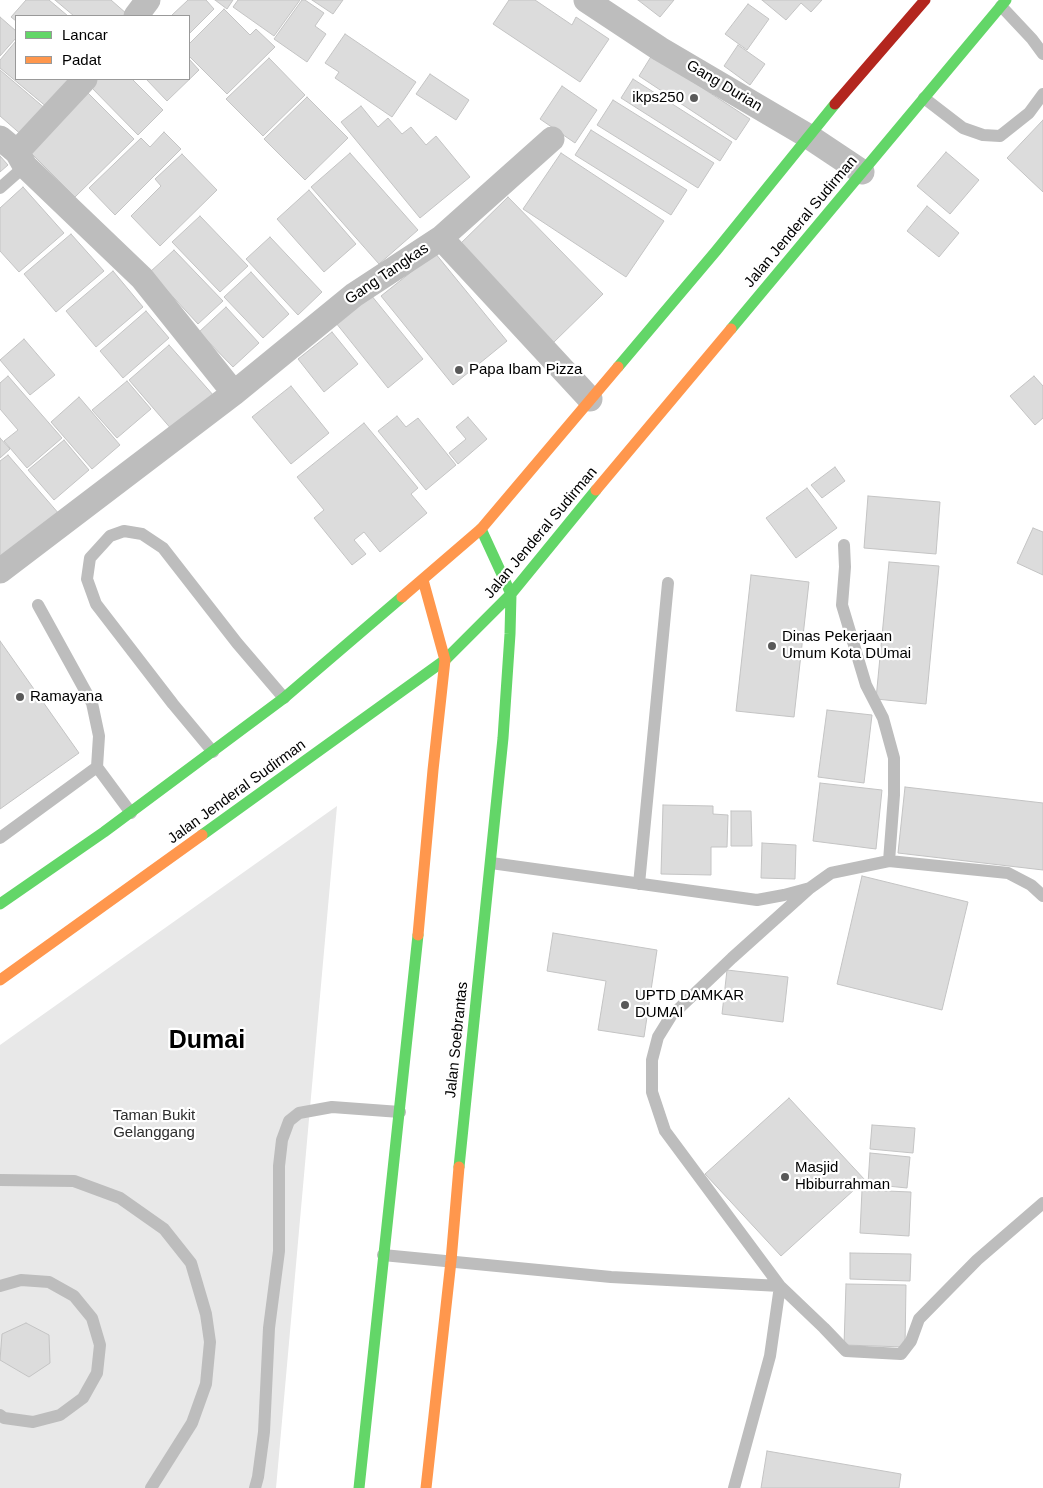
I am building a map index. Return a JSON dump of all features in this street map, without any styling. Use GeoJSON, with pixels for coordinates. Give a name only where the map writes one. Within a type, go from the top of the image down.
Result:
{"type":"FeatureCollection","features":[{"type":"Feature","properties":{"kind":"main road"},"geometry":{"type":"LineString","coordinates":[[0,904],[131,812],[284,698],[481,529],[716,251],[808,136],[925,0]]}},
{"type":"Feature","properties":{"kind":"main road","name":"Jalan Jenderal Sudirman"},"geometry":{"type":"LineString","coordinates":[[0,980],[445,660],[511,594],[556,537],[1003,3]]}},
{"type":"Feature","properties":{"kind":"main road"},"geometry":{"type":"LineString","coordinates":[[481,529],[511,594]]}},
{"type":"Feature","properties":{"kind":"main road"},"geometry":{"type":"LineString","coordinates":[[359,1488],[382,1255],[400,1112],[445,660],[423,580]]}},
{"type":"Feature","properties":{"kind":"main road","name":"Jalan Soebrantas"},"geometry":{"type":"LineString","coordinates":[[426,1488],[504,738],[511,594]]}},
{"type":"Feature","properties":{"kind":"street"},"geometry":{"type":"LineString","coordinates":[[137,15],[148,0]]}},
{"type":"Feature","properties":{"kind":"street","name":"Gang Durian"},"geometry":{"type":"LineString","coordinates":[[586,0],[660,49],[808,136],[862,172]]}},
{"type":"Feature","properties":{"kind":"street"},"geometry":{"type":"LineString","coordinates":[[84,80],[14,152],[142,278],[234,393]]}},
{"type":"Feature","properties":{"kind":"street"},"geometry":{"type":"LineString","coordinates":[[441,238],[552,140]]}},
{"type":"Feature","properties":{"kind":"street","name":"Gang Tangkas"},"geometry":{"type":"LineString","coordinates":[[0,571],[234,393],[354,295],[441,238],[590,399]]}},
{"type":"Feature","properties":{"kind":"lane"},"geometry":{"type":"LineString","coordinates":[[1003,3],[1043,54]]}},
{"type":"Feature","properties":{"kind":"lane"},"geometry":{"type":"LineString","coordinates":[[924,98],[962,128],[983,135],[1000,136],[1029,114],[1043,94]]}},
{"type":"Feature","properties":{"kind":"lane"},"geometry":{"type":"LineString","coordinates":[[0,188],[14,152]]}},
{"type":"Feature","properties":{"kind":"lane"},"geometry":{"type":"LineString","coordinates":[[213,752],[173,704],[96,604],[86,579],[90,558],[110,536],[124,531],[142,534],[163,548],[237,643],[284,698]]}},
{"type":"Feature","properties":{"kind":"lane"},"geometry":{"type":"LineString","coordinates":[[844,545],[845,567],[842,605],[866,685],[883,718],[894,758],[889,861]]}},
{"type":"Feature","properties":{"kind":"lane"},"geometry":{"type":"LineString","coordinates":[[639,884],[668,583]]}},
{"type":"Feature","properties":{"kind":"lane"},"geometry":{"type":"LineString","coordinates":[[38,605],[92,703],[99,736],[98,767],[131,812]]}},
{"type":"Feature","properties":{"kind":"lane"},"geometry":{"type":"LineString","coordinates":[[0,838],[98,767]]}},
{"type":"Feature","properties":{"kind":"lane"},"geometry":{"type":"LineString","coordinates":[[1043,896],[1031,885],[1008,873],[889,861],[831,873],[810,888],[671,1016],[658,1038],[652,1060],[652,1092],[665,1131],[780,1286],[846,1351],[901,1354],[911,1341],[919,1319],[977,1260],[1043,1203]]}},
{"type":"Feature","properties":{"kind":"lane"},"geometry":{"type":"LineString","coordinates":[[490,863],[757,900],[810,888]]}},
{"type":"Feature","properties":{"kind":"lane"},"geometry":{"type":"LineString","coordinates":[[255,1488],[264,1432],[269,1328],[279,1251],[279,1166],[282,1140],[289,1121],[299,1113],[332,1107],[400,1112]]}},
{"type":"Feature","properties":{"kind":"lane"},"geometry":{"type":"LineString","coordinates":[[0,1180],[74,1181],[120,1198],[164,1229],[191,1263],[206,1314],[209,1333],[210,1342],[206,1384],[192,1423],[151,1488]]}},
{"type":"Feature","properties":{"kind":"lane"},"geometry":{"type":"LineString","coordinates":[[382,1255],[611,1277],[780,1286]]}},
{"type":"Feature","properties":{"kind":"lane"},"geometry":{"type":"LineString","coordinates":[[0,1286],[21,1280],[49,1282],[74,1296],[92,1318],[100,1345],[97,1373],[83,1398],[60,1415],[33,1422],[1,1420]]}},
{"type":"Feature","properties":{"kind":"lane"},"geometry":{"type":"LineString","coordinates":[[734,1488],[770,1356],[780,1286]]}},
{"type":"Feature","properties":{"kind":"green space","name":"Taman Bukit Gelanggang"},"geometry":{"type":"Polygon","coordinates":[[[337,806],[276,1488],[0,1488],[0,1045],[337,806]]]}},
{"type":"Feature","properties":{"kind":"building"},"geometry":{"type":"Polygon","coordinates":[[[26,0],[49,0],[67,15],[15,15],[15,20],[11,17],[26,0]]]}},
{"type":"Feature","properties":{"kind":"building"},"geometry":{"type":"Polygon","coordinates":[[[55,0],[111,0],[127,14],[126,15],[73,15],[55,0]]]}},
{"type":"Feature","properties":{"kind":"building"},"geometry":{"type":"Polygon","coordinates":[[[188,0],[206,0],[214,9],[190,33],[190,15],[172,15],[188,0]]]}},
{"type":"Feature","properties":{"kind":"building"},"geometry":{"type":"Polygon","coordinates":[[[215,0],[233,0],[227,9],[215,0]]]}},
{"type":"Feature","properties":{"kind":"building"},"geometry":{"type":"Polygon","coordinates":[[[238,0],[300,0],[274,36],[233,7],[238,0]]]}},
{"type":"Feature","properties":{"kind":"building"},"geometry":{"type":"Polygon","coordinates":[[[302,0],[305,0],[324,13],[315,26],[326,34],[307,62],[274,39],[302,0]]]}},
{"type":"Feature","properties":{"kind":"building"},"geometry":{"type":"Polygon","coordinates":[[[312,0],[343,0],[333,14],[312,0]]]}},
{"type":"Feature","properties":{"kind":"building"},"geometry":{"type":"Polygon","coordinates":[[[509,0],[535,0],[572,25],[576,17],[609,39],[580,82],[493,24],[509,0]]]}},
{"type":"Feature","properties":{"kind":"building"},"geometry":{"type":"Polygon","coordinates":[[[638,0],[674,0],[660,17],[638,0]]]}},
{"type":"Feature","properties":{"kind":"building"},"geometry":{"type":"Polygon","coordinates":[[[762,0],[822,0],[811,12],[801,3],[786,20],[762,0]]]}},
{"type":"Feature","properties":{"kind":"building"},"geometry":{"type":"Polygon","coordinates":[[[748,4],[769,19],[747,50],[725,34],[748,4]]]}},
{"type":"Feature","properties":{"kind":"building"},"geometry":{"type":"Polygon","coordinates":[[[224,9],[250,35],[256,29],[275,47],[227,94],[190,57],[190,43],[224,9]]]}},
{"type":"Feature","properties":{"kind":"building"},"geometry":{"type":"Polygon","coordinates":[[[0,17],[15,30],[15,39],[0,56],[0,17]]]}},
{"type":"Feature","properties":{"kind":"building"},"geometry":{"type":"Polygon","coordinates":[[[345,34],[416,82],[392,117],[335,78],[339,72],[325,63],[345,34]]]}},
{"type":"Feature","properties":{"kind":"building"},"geometry":{"type":"Polygon","coordinates":[[[15,42],[15,80],[72,80],[48,108],[0,68],[0,60],[15,42]]]}},
{"type":"Feature","properties":{"kind":"building"},"geometry":{"type":"Polygon","coordinates":[[[738,45],[765,64],[750,85],[724,66],[738,45]]]}},
{"type":"Feature","properties":{"kind":"building","name":"ikps250"},"geometry":{"type":"Polygon","coordinates":[[[652,55],[750,119],[736,140],[639,76],[652,55]]]}},
{"type":"Feature","properties":{"kind":"building"},"geometry":{"type":"Polygon","coordinates":[[[269,58],[305,95],[263,136],[226,99],[269,58]]]}},
{"type":"Feature","properties":{"kind":"building"},"geometry":{"type":"Polygon","coordinates":[[[190,60],[199,70],[190,79],[190,60]]]}},
{"type":"Feature","properties":{"kind":"building"},"geometry":{"type":"Polygon","coordinates":[[[0,70],[47,110],[24,137],[0,116],[0,70]]]}},
{"type":"Feature","properties":{"kind":"building"},"geometry":{"type":"Polygon","coordinates":[[[430,74],[469,100],[456,120],[416,94],[430,74]]]}},
{"type":"Feature","properties":{"kind":"building"},"geometry":{"type":"Polygon","coordinates":[[[633,79],[732,142],[720,161],[621,98],[633,79]]]}},
{"type":"Feature","properties":{"kind":"building"},"geometry":{"type":"Polygon","coordinates":[[[94,80],[133,80],[163,110],[138,135],[89,85],[94,80]]]}},
{"type":"Feature","properties":{"kind":"building"},"geometry":{"type":"Polygon","coordinates":[[[147,80],[189,80],[167,101],[147,80]]]}},
{"type":"Feature","properties":{"kind":"building"},"geometry":{"type":"Polygon","coordinates":[[[562,86],[597,110],[575,143],[540,119],[562,86]]]}},
{"type":"Feature","properties":{"kind":"building"},"geometry":{"type":"Polygon","coordinates":[[[87,92],[134,139],[75,197],[28,150],[87,92]]]}},
{"type":"Feature","properties":{"kind":"building"},"geometry":{"type":"Polygon","coordinates":[[[307,97],[348,138],[305,180],[264,139],[307,97]]]}},
{"type":"Feature","properties":{"kind":"building"},"geometry":{"type":"Polygon","coordinates":[[[613,100],[714,163],[698,188],[597,125],[613,100]]]}},
{"type":"Feature","properties":{"kind":"building"},"geometry":{"type":"Polygon","coordinates":[[[361,106],[378,127],[388,118],[402,134],[411,127],[426,145],[436,136],[470,177],[420,218],[341,122],[361,106]]]}},
{"type":"Feature","properties":{"kind":"building"},"geometry":{"type":"Polygon","coordinates":[[[1043,120],[1043,192],[1007,158],[1043,120]]]}},
{"type":"Feature","properties":{"kind":"building"},"geometry":{"type":"Polygon","coordinates":[[[591,130],[687,190],[671,215],[575,155],[591,130]]]}},
{"type":"Feature","properties":{"kind":"building"},"geometry":{"type":"Polygon","coordinates":[[[164,132],[181,149],[115,215],[89,188],[141,138],[150,147],[164,132]]]}},
{"type":"Feature","properties":{"kind":"building"},"geometry":{"type":"Polygon","coordinates":[[[946,152],[979,180],[950,214],[917,186],[946,152]]]}},
{"type":"Feature","properties":{"kind":"building"},"geometry":{"type":"Polygon","coordinates":[[[350,153],[418,230],[379,264],[311,187],[350,153]]]}},
{"type":"Feature","properties":{"kind":"building"},"geometry":{"type":"Polygon","coordinates":[[[561,153],[664,221],[626,277],[523,209],[561,153]]]}},
{"type":"Feature","properties":{"kind":"building"},"geometry":{"type":"Polygon","coordinates":[[[182,154],[217,190],[160,246],[131,216],[161,186],[155,179],[182,154]]]}},
{"type":"Feature","properties":{"kind":"building"},"geometry":{"type":"Polygon","coordinates":[[[0,156],[8,165],[0,172],[0,156]]]}},
{"type":"Feature","properties":{"kind":"building"},"geometry":{"type":"Polygon","coordinates":[[[23,187],[64,233],[19,272],[0,251],[0,208],[23,187]]]}},
{"type":"Feature","properties":{"kind":"building"},"geometry":{"type":"Polygon","coordinates":[[[309,190],[356,244],[324,272],[277,219],[309,190]]]}},
{"type":"Feature","properties":{"kind":"building"},"geometry":{"type":"Polygon","coordinates":[[[508,197],[603,294],[552,344],[457,247],[508,197]]]}},
{"type":"Feature","properties":{"kind":"building"},"geometry":{"type":"Polygon","coordinates":[[[927,206],[959,233],[939,257],[907,231],[927,206]]]}},
{"type":"Feature","properties":{"kind":"building"},"geometry":{"type":"Polygon","coordinates":[[[200,216],[248,266],[220,292],[172,242],[200,216]]]}},
{"type":"Feature","properties":{"kind":"building"},"geometry":{"type":"Polygon","coordinates":[[[71,234],[104,271],[56,312],[24,274],[71,234]]]}},
{"type":"Feature","properties":{"kind":"building"},"geometry":{"type":"Polygon","coordinates":[[[270,237],[322,292],[298,315],[246,259],[270,237]]]}},
{"type":"Feature","properties":{"kind":"building"},"geometry":{"type":"Polygon","coordinates":[[[174,250],[223,301],[198,324],[150,272],[174,250]]]}},
{"type":"Feature","properties":{"kind":"building"},"geometry":{"type":"Polygon","coordinates":[[[435,253],[507,341],[453,385],[381,296],[435,253]]]}},
{"type":"Feature","properties":{"kind":"building"},"geometry":{"type":"Polygon","coordinates":[[[113,271],[143,307],[96,347],[66,311],[113,271]]]}},
{"type":"Feature","properties":{"kind":"building"},"geometry":{"type":"Polygon","coordinates":[[[251,272],[289,314],[263,338],[224,297],[251,272]]]}},
{"type":"Feature","properties":{"kind":"building"},"geometry":{"type":"Polygon","coordinates":[[[371,295],[423,359],[388,388],[336,323],[371,295]]]}},
{"type":"Feature","properties":{"kind":"building"},"geometry":{"type":"Polygon","coordinates":[[[226,307],[259,343],[233,367],[199,332],[226,307]]]}},
{"type":"Feature","properties":{"kind":"building"},"geometry":{"type":"Polygon","coordinates":[[[146,311],[169,338],[123,378],[100,351],[146,311]]]}},
{"type":"Feature","properties":{"kind":"building"},"geometry":{"type":"Polygon","coordinates":[[[332,332],[358,364],[324,392],[298,359],[332,332]]]}},
{"type":"Feature","properties":{"kind":"building"},"geometry":{"type":"Polygon","coordinates":[[[24,339],[55,375],[30,395],[0,360],[24,339]]]}},
{"type":"Feature","properties":{"kind":"building"},"geometry":{"type":"Polygon","coordinates":[[[169,345],[214,396],[173,431],[129,380],[169,345]]]}},
{"type":"Feature","properties":{"kind":"building"},"geometry":{"type":"Polygon","coordinates":[[[8,376],[62,438],[27,468],[4,441],[18,430],[0,409],[0,383],[8,376]]]}},
{"type":"Feature","properties":{"kind":"building"},"geometry":{"type":"Polygon","coordinates":[[[1034,376],[1043,386],[1043,418],[1035,425],[1010,396],[1034,376]]]}},
{"type":"Feature","properties":{"kind":"building"},"geometry":{"type":"Polygon","coordinates":[[[127,381],[151,409],[117,438],[92,410],[127,381]]]}},
{"type":"Feature","properties":{"kind":"building"},"geometry":{"type":"Polygon","coordinates":[[[291,386],[329,433],[291,464],[252,417],[291,386]]]}},
{"type":"Feature","properties":{"kind":"building"},"geometry":{"type":"Polygon","coordinates":[[[79,397],[120,445],[92,469],[51,422],[79,397]]]}},
{"type":"Feature","properties":{"kind":"building"},"geometry":{"type":"Polygon","coordinates":[[[397,416],[406,427],[418,418],[456,465],[426,490],[378,431],[397,416]]]}},
{"type":"Feature","properties":{"kind":"building"},"geometry":{"type":"Polygon","coordinates":[[[468,417],[487,439],[458,464],[449,453],[466,439],[456,427],[468,417]]]}},
{"type":"Feature","properties":{"kind":"building"},"geometry":{"type":"Polygon","coordinates":[[[364,423],[418,488],[411,494],[427,513],[380,552],[364,532],[354,540],[366,554],[352,565],[314,518],[324,510],[297,477],[364,423]]]}},
{"type":"Feature","properties":{"kind":"building"},"geometry":{"type":"Polygon","coordinates":[[[0,438],[10,449],[0,458],[0,438]]]}},
{"type":"Feature","properties":{"kind":"building"},"geometry":{"type":"Polygon","coordinates":[[[64,440],[89,470],[54,500],[28,470],[64,440]]]}},
{"type":"Feature","properties":{"kind":"building"},"geometry":{"type":"Polygon","coordinates":[[[8,455],[60,515],[0,558],[0,461],[8,455]]]}},
{"type":"Feature","properties":{"kind":"building"},"geometry":{"type":"Polygon","coordinates":[[[835,467],[845,481],[822,498],[811,485],[835,467]]]}},
{"type":"Feature","properties":{"kind":"building"},"geometry":{"type":"Polygon","coordinates":[[[807,488],[837,528],[796,558],[766,518],[807,488]]]}},
{"type":"Feature","properties":{"kind":"building"},"geometry":{"type":"Polygon","coordinates":[[[868,496],[940,502],[936,554],[864,548],[868,496]]]}},
{"type":"Feature","properties":{"kind":"building"},"geometry":{"type":"Polygon","coordinates":[[[1033,528],[1043,532],[1043,575],[1017,563],[1033,528]]]}},
{"type":"Feature","properties":{"kind":"building"},"geometry":{"type":"Polygon","coordinates":[[[889,562],[939,566],[926,704],[876,699],[889,562]]]}},
{"type":"Feature","properties":{"kind":"building","name":"Dinas Pekerjaan Umum Kota DUmai"},"geometry":{"type":"Polygon","coordinates":[[[751,575],[809,582],[794,717],[736,711],[751,575]]]}},
{"type":"Feature","properties":{"kind":"building","name":"Ramayana"},"geometry":{"type":"Polygon","coordinates":[[[0,641],[79,753],[0,809],[0,641]]]}},
{"type":"Feature","properties":{"kind":"building"},"geometry":{"type":"Polygon","coordinates":[[[827,710],[872,715],[864,783],[818,777],[827,710]]]}},
{"type":"Feature","properties":{"kind":"building"},"geometry":{"type":"Polygon","coordinates":[[[820,783],[882,790],[876,849],[813,841],[820,783]]]}},
{"type":"Feature","properties":{"kind":"building"},"geometry":{"type":"Polygon","coordinates":[[[905,787],[1043,803],[1043,870],[898,853],[905,787]]]}},
{"type":"Feature","properties":{"kind":"building"},"geometry":{"type":"Polygon","coordinates":[[[663,805],[713,806],[713,814],[728,815],[727,847],[711,847],[711,875],[661,874],[663,805]]]}},
{"type":"Feature","properties":{"kind":"building"},"geometry":{"type":"Polygon","coordinates":[[[731,811],[751,811],[752,846],[731,846],[731,811]]]}},
{"type":"Feature","properties":{"kind":"building"},"geometry":{"type":"Polygon","coordinates":[[[762,843],[796,845],[795,879],[761,878],[762,843]]]}},
{"type":"Feature","properties":{"kind":"building"},"geometry":{"type":"Polygon","coordinates":[[[862,876],[968,902],[942,1010],[837,984],[862,876]]]}},
{"type":"Feature","properties":{"kind":"building","name":"UPTD DAMKAR DUMAI"},"geometry":{"type":"Polygon","coordinates":[[[553,933],[657,950],[644,1037],[598,1030],[606,981],[547,971],[553,933]]]}},
{"type":"Feature","properties":{"kind":"building"},"geometry":{"type":"Polygon","coordinates":[[[727,970],[788,977],[783,1022],[722,1014],[727,970]]]}},
{"type":"Feature","properties":{"kind":"building","name":"Masjid Hbiburrahman"},"geometry":{"type":"Polygon","coordinates":[[[789,1098],[865,1180],[781,1256],[705,1174],[789,1098]]]}},
{"type":"Feature","properties":{"kind":"building"},"geometry":{"type":"Polygon","coordinates":[[[872,1125],[915,1128],[913,1153],[870,1149],[872,1125]]]}},
{"type":"Feature","properties":{"kind":"building"},"geometry":{"type":"Polygon","coordinates":[[[870,1153],[910,1157],[907,1188],[868,1184],[870,1153]]]}},
{"type":"Feature","properties":{"kind":"building"},"geometry":{"type":"Polygon","coordinates":[[[862,1190],[911,1192],[909,1236],[860,1233],[862,1190]]]}},
{"type":"Feature","properties":{"kind":"building"},"geometry":{"type":"Polygon","coordinates":[[[850,1253],[911,1254],[910,1281],[850,1279],[850,1253]]]}},
{"type":"Feature","properties":{"kind":"building"},"geometry":{"type":"Polygon","coordinates":[[[846,1284],[906,1285],[905,1347],[844,1345],[846,1284]]]}},
{"type":"Feature","properties":{"kind":"building"},"geometry":{"type":"Polygon","coordinates":[[[26,1323],[49,1335],[50,1363],[29,1377],[0,1360],[2,1334],[26,1323]]]}},
{"type":"Feature","properties":{"kind":"building"},"geometry":{"type":"Polygon","coordinates":[[[767,1451],[901,1474],[899,1488],[761,1488],[767,1451]]]}},
{"type":"Feature","properties":{"kind":"traffic: fast"},"geometry":{"type":"LineString","coordinates":[[731,329],[1006,0]]}},
{"type":"Feature","properties":{"kind":"traffic: fast"},"geometry":{"type":"LineString","coordinates":[[618,367],[716,251],[835,104]]}},
{"type":"Feature","properties":{"kind":"traffic: fast"},"geometry":{"type":"LineString","coordinates":[[202,835],[445,660],[511,594],[596,490]]}},
{"type":"Feature","properties":{"kind":"traffic: fast"},"geometry":{"type":"LineString","coordinates":[[459,1167],[503,738],[510,634],[511,594],[481,529]]}},
{"type":"Feature","properties":{"kind":"traffic: fast"},"geometry":{"type":"LineString","coordinates":[[0,904],[104,832],[284,698],[402,597]]}},
{"type":"Feature","properties":{"kind":"traffic: fast"},"geometry":{"type":"LineString","coordinates":[[359,1488],[418,935]]}},
{"type":"Feature","properties":{"kind":"traffic: slow"},"geometry":{"type":"LineString","coordinates":[[596,490],[731,329]]}},
{"type":"Feature","properties":{"kind":"traffic: slow"},"geometry":{"type":"LineString","coordinates":[[402,597],[481,529],[618,367]]}},
{"type":"Feature","properties":{"kind":"traffic: slow"},"geometry":{"type":"LineString","coordinates":[[418,935],[445,660],[423,580]]}},
{"type":"Feature","properties":{"kind":"traffic: slow"},"geometry":{"type":"LineString","coordinates":[[0,980],[202,835]]}},
{"type":"Feature","properties":{"kind":"traffic: slow"},"geometry":{"type":"LineString","coordinates":[[426,1488],[451,1261],[459,1167]]}},
{"type":"Feature","properties":{"kind":"traffic: jam"},"geometry":{"type":"LineString","coordinates":[[835,104],[925,0]]}},
{"type":"Feature","properties":{"kind":"place","name":"ikps250"},"geometry":{"type":"Point","coordinates":[694,98]}},
{"type":"Feature","properties":{"kind":"place","name":"Papa Ibam Pizza"},"geometry":{"type":"Point","coordinates":[459,370]}},
{"type":"Feature","properties":{"kind":"place","name":"Dinas Pekerjaan Umum Kota DUmai"},"geometry":{"type":"Point","coordinates":[772,646]}},
{"type":"Feature","properties":{"kind":"place","name":"Ramayana"},"geometry":{"type":"Point","coordinates":[20,697]}},
{"type":"Feature","properties":{"kind":"place","name":"UPTD DAMKAR DUMAI"},"geometry":{"type":"Point","coordinates":[625,1005]}},
{"type":"Feature","properties":{"kind":"place","name":"Masjid Hbiburrahman"},"geometry":{"type":"Point","coordinates":[785,1177]}},
{"type":"Feature","properties":{"kind":"district","name":"Dumai"},"geometry":{"type":"Point","coordinates":[207,1041]}}]}
